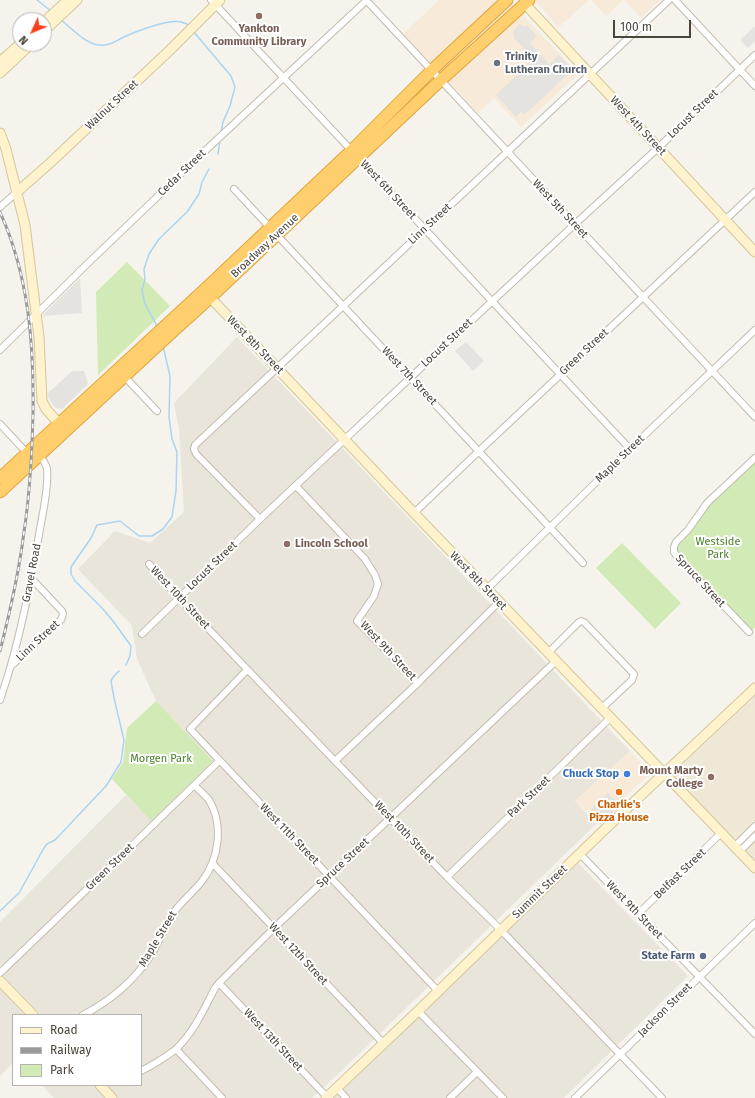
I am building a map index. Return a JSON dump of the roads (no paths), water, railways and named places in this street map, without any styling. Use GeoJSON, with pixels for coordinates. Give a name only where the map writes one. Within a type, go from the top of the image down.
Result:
{"type":"FeatureCollection","features":[{"type":"Feature","properties":{"kind":"highway","name":"Broadway Avenue"},"geometry":{"type":"LineString","coordinates":[[355,155],[432,70],[507,0]]}},
{"type":"Feature","properties":{"kind":"highway","name":"Broadway Avenue"},"geometry":{"type":"LineString","coordinates":[[0,478],[34,452],[62,427],[355,155],[442,80],[525,1]]}},
{"type":"Feature","properties":{"kind":"highway","name":"Broadway Avenue"},"geometry":{"type":"LineString","coordinates":[[0,492],[34,452]]}},
{"type":"Feature","properties":{"kind":"street"},"geometry":{"type":"LineString","coordinates":[[52,19],[66,4],[77,0]]}},
{"type":"Feature","properties":{"kind":"street","name":"West 5th Street"},"geometry":{"type":"LineString","coordinates":[[367,0],[755,417]]}},
{"type":"Feature","properties":{"kind":"street","name":"Cedar Street"},"geometry":{"type":"LineString","coordinates":[[0,350],[210,146],[367,0]]}},
{"type":"Feature","properties":{"kind":"street","name":"Linn Street"},"geometry":{"type":"LineString","coordinates":[[260,519],[196,454],[194,449],[195,445],[669,0]]}},
{"type":"Feature","properties":{"kind":"street"},"geometry":{"type":"LineString","coordinates":[[675,0],[755,86]]}},
{"type":"Feature","properties":{"kind":"street","name":"West 4th Street"},"geometry":{"type":"LineString","coordinates":[[525,1],[589,74],[755,252]]}},
{"type":"Feature","properties":{"kind":"street","name":"West 6th Street"},"geometry":{"type":"LineString","coordinates":[[215,2],[355,155],[630,450]]}},
{"type":"Feature","properties":{"kind":"street","name":"Walnut Street"},"geometry":{"type":"LineString","coordinates":[[0,207],[55,158],[197,25],[215,2]]}},
{"type":"Feature","properties":{"kind":"street"},"geometry":{"type":"LineString","coordinates":[[0,62],[12,51]]}},
{"type":"Feature","properties":{"kind":"street"},"geometry":{"type":"LineString","coordinates":[[0,73],[22,52]]}},
{"type":"Feature","properties":{"kind":"street","name":"Locust Street"},"geometry":{"type":"LineString","coordinates":[[142,634],[260,519],[658,148],[755,55]]}},
{"type":"Feature","properties":{"kind":"street"},"geometry":{"type":"LineString","coordinates":[[0,133],[6,149],[25,225],[37,314],[42,401],[46,409],[62,427]]}},
{"type":"Feature","properties":{"kind":"street","name":"West 7th Street"},"geometry":{"type":"LineString","coordinates":[[234,189],[583,563]]}},
{"type":"Feature","properties":{"kind":"street","name":"Green Street"},"geometry":{"type":"LineString","coordinates":[[414,513],[755,192]]}},
{"type":"Feature","properties":{"kind":"street","name":"West 8th Street"},"geometry":{"type":"LineString","coordinates":[[207,294],[602,710],[755,868]]}},
{"type":"Feature","properties":{"kind":"street","name":"Maple Street"},"geometry":{"type":"LineString","coordinates":[[487,589],[755,330]]}},
{"type":"Feature","properties":{"kind":"street"},"geometry":{"type":"LineString","coordinates":[[121,373],[157,411]]}},
{"type":"Feature","properties":{"kind":"street"},"geometry":{"type":"LineString","coordinates":[[0,424],[34,452]]}},
{"type":"Feature","properties":{"kind":"street","name":"Gravel Road"},"geometry":{"type":"LineString","coordinates":[[0,700],[12,666],[32,579],[47,481],[47,466],[34,452]]}},
{"type":"Feature","properties":{"kind":"street","name":"Spruce Street"},"geometry":{"type":"LineString","coordinates":[[748,632],[678,559],[674,552],[674,547],[676,542],[688,530],[707,503],[755,458]]}},
{"type":"Feature","properties":{"kind":"street","name":"West 9th Street"},"geometry":{"type":"LineString","coordinates":[[296,486],[365,559],[376,575],[378,584],[374,596],[357,621],[418,683]]}},
{"type":"Feature","properties":{"kind":"street","name":"West 10th Street"},"geometry":{"type":"LineString","coordinates":[[149,564],[247,670],[501,930],[662,1098]]}},
{"type":"Feature","properties":{"kind":"street","name":"Linn Street"},"geometry":{"type":"LineString","coordinates":[[12,666],[61,620],[62,617],[62,612],[32,579]]}},
{"type":"Feature","properties":{"kind":"street"},"geometry":{"type":"LineString","coordinates":[[335,761],[418,683],[499,602]]}},
{"type":"Feature","properties":{"kind":"street"},"geometry":{"type":"LineString","coordinates":[[548,653],[581,621],[584,622],[634,674],[632,680],[602,710]]}},
{"type":"Feature","properties":{"kind":"street","name":"Spruce Street"},"geometry":{"type":"LineString","coordinates":[[142,1070],[176,1049],[196,1024],[219,983],[274,928],[556,661]]}},
{"type":"Feature","properties":{"kind":"street","name":"West 11th Street"},"geometry":{"type":"LineString","coordinates":[[247,670],[190,730],[438,991]]}},
{"type":"Feature","properties":{"kind":"street"},"geometry":{"type":"LineString","coordinates":[[0,679],[7,681]]}},
{"type":"Feature","properties":{"kind":"street","name":"Summit Street"},"geometry":{"type":"LineString","coordinates":[[326,1098],[755,688]]}},
{"type":"Feature","properties":{"kind":"street","name":"Park Street"},"geometry":{"type":"LineString","coordinates":[[448,877],[610,718]]}},
{"type":"Feature","properties":{"kind":"street","name":"Green Street"},"geometry":{"type":"LineString","coordinates":[[0,973],[219,761]]}},
{"type":"Feature","properties":{"kind":"street","name":"Maple Street"},"geometry":{"type":"LineString","coordinates":[[85,1014],[96,1008],[132,980],[151,955],[172,914],[202,880],[213,864],[218,843],[217,824],[208,799],[194,785]]}},
{"type":"Feature","properties":{"kind":"street"},"geometry":{"type":"LineString","coordinates":[[736,849],[755,826]]}},
{"type":"Feature","properties":{"kind":"street","name":"Belfast Street"},"geometry":{"type":"LineString","coordinates":[[638,914],[721,833]]}},
{"type":"Feature","properties":{"kind":"street"},"geometry":{"type":"LineString","coordinates":[[736,849],[755,836]]}},
{"type":"Feature","properties":{"kind":"street","name":"West 9th Street"},"geometry":{"type":"LineString","coordinates":[[580,854],[755,1034]]}},
{"type":"Feature","properties":{"kind":"street","name":"West 12th Street"},"geometry":{"type":"LineString","coordinates":[[213,864],[384,1044]]}},
{"type":"Feature","properties":{"kind":"street","name":"Jackson Street"},"geometry":{"type":"LineString","coordinates":[[576,1098],[755,923]]}},
{"type":"Feature","properties":{"kind":"street"},"geometry":{"type":"LineString","coordinates":[[0,981],[32,1014]]}},
{"type":"Feature","properties":{"kind":"street","name":"West 13th Street"},"geometry":{"type":"LineString","coordinates":[[219,983],[326,1098]]}},
{"type":"Feature","properties":{"kind":"street"},"geometry":{"type":"LineString","coordinates":[[418,1011],[503,1098]]}},
{"type":"Feature","properties":{"kind":"street"},"geometry":{"type":"LineString","coordinates":[[176,1049],[222,1098]]}},
{"type":"Feature","properties":{"kind":"street"},"geometry":{"type":"LineString","coordinates":[[450,1098],[477,1072]]}},
{"type":"Feature","properties":{"kind":"street"},"geometry":{"type":"LineString","coordinates":[[102,1086],[112,1098]]}},
{"type":"Feature","properties":{"kind":"street"},"geometry":{"type":"LineString","coordinates":[[337,1088],[346,1098]]}},
{"type":"Feature","properties":{"kind":"waterway"},"geometry":{"type":"LineString","coordinates":[[37,0],[51,11]]}},
{"type":"Feature","properties":{"kind":"waterway"},"geometry":{"type":"LineString","coordinates":[[61,20],[84,39],[99,45],[106,45],[135,32],[171,22],[185,23],[189,27]]}},
{"type":"Feature","properties":{"kind":"waterway"},"geometry":{"type":"LineString","coordinates":[[193,31],[231,76],[235,87],[221,132]]}},
{"type":"Feature","properties":{"kind":"waterway"},"geometry":{"type":"LineString","coordinates":[[218,154],[220,140]]}},
{"type":"Feature","properties":{"kind":"waterway"},"geometry":{"type":"LineString","coordinates":[[157,328],[145,304],[142,290],[145,279],[144,269],[149,254],[159,239],[187,212],[199,194],[202,182],[209,169]]}},
{"type":"Feature","properties":{"kind":"waterway"},"geometry":{"type":"LineString","coordinates":[[126,665],[130,656],[131,646],[102,608],[75,581],[71,574],[71,567],[91,538],[97,525],[120,521],[139,536],[152,536],[163,529],[172,517],[176,491],[177,452],[172,439],[169,417],[170,376],[163,346]]}},
{"type":"Feature","properties":{"kind":"waterway"},"geometry":{"type":"LineString","coordinates":[[0,911],[19,893],[47,844],[55,840],[106,786],[121,762],[124,740],[111,681],[119,671]]}},
{"type":"Feature","properties":{"kind":"railway"},"geometry":{"type":"LineString","coordinates":[[0,212],[18,261],[28,311],[31,337],[33,388],[31,459],[26,517],[17,577],[0,651]]}},
{"type":"Feature","properties":{"kind":"place","name":"Yankton Community Library"},"geometry":{"type":"Point","coordinates":[259,16]}},
{"type":"Feature","properties":{"kind":"place","name":"Trinity Lutheran Church"},"geometry":{"type":"Point","coordinates":[497,63]}},
{"type":"Feature","properties":{"kind":"place","name":"Lincoln School"},"geometry":{"type":"Point","coordinates":[287,544]}},
{"type":"Feature","properties":{"kind":"place","name":"Chuck Stop"},"geometry":{"type":"Point","coordinates":[627,774]}},
{"type":"Feature","properties":{"kind":"place","name":"Mount Marty College"},"geometry":{"type":"Point","coordinates":[711,777]}},
{"type":"Feature","properties":{"kind":"place","name":"Charlie's Pizza House"},"geometry":{"type":"Point","coordinates":[619,792]}},
{"type":"Feature","properties":{"kind":"place","name":"State Farm"},"geometry":{"type":"Point","coordinates":[703,956]}},
{"type":"Feature","properties":{"kind":"park label","name":"Westside Park"},"geometry":{"type":"Point","coordinates":[718,548]}},
{"type":"Feature","properties":{"kind":"park label","name":"Morgen Park"},"geometry":{"type":"Point","coordinates":[161,759]}}]}
